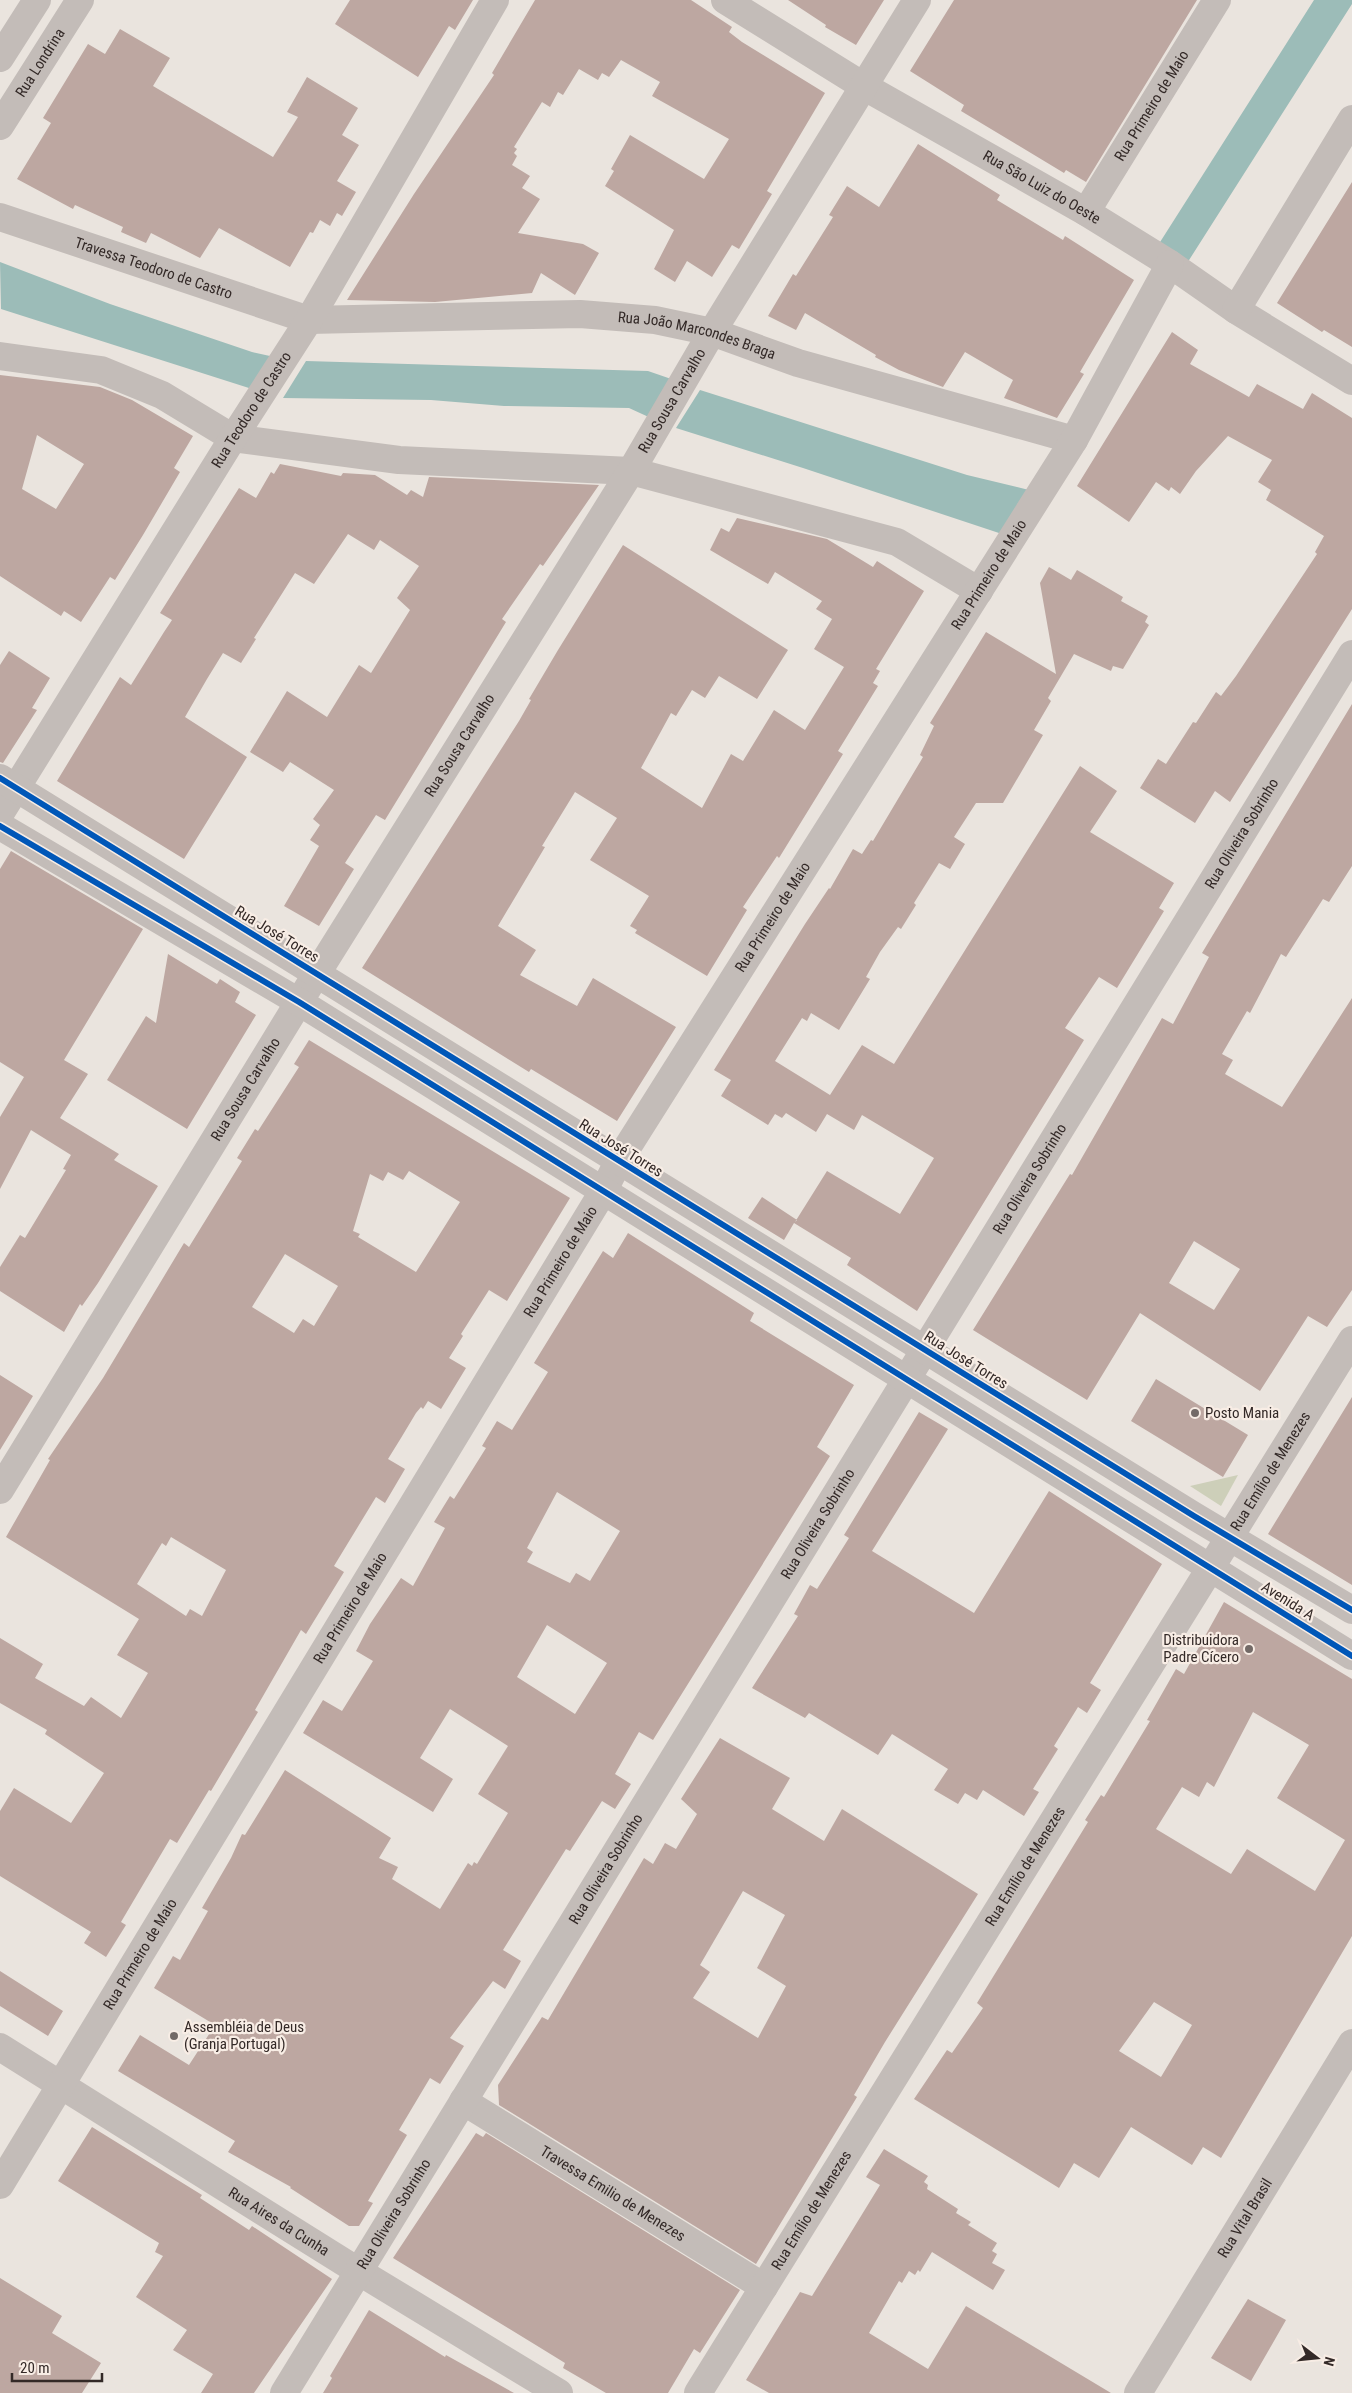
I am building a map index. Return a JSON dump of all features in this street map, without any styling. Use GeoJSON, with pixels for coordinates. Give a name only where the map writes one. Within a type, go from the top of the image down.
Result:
{"type":"FeatureCollection","features":[{"type":"Feature","properties":{"kind":"street"},"geometry":{"type":"LineString","coordinates":[[0,58],[37,0]]}},
{"type":"Feature","properties":{"kind":"street","name":"Rua Londrina"},"geometry":{"type":"LineString","coordinates":[[0,126],[80,0]]}},
{"type":"Feature","properties":{"kind":"street","name":"Rua Teodoro de Castro"},"geometry":{"type":"LineString","coordinates":[[0,814],[8,783],[309,320],[495,0]]}},
{"type":"Feature","properties":{"kind":"street","name":"Rua São Luiz do Oeste"},"geometry":{"type":"LineString","coordinates":[[725,0],[865,87],[1086,212],[1170,264],[1236,310],[1352,381]]}},
{"type":"Feature","properties":{"kind":"street","name":"Rua Sousa Carvalho"},"geometry":{"type":"LineString","coordinates":[[0,1490],[299,1002],[631,471],[712,332],[917,0]]}},
{"type":"Feature","properties":{"kind":"street","name":"Rua Primeiro de Maio"},"geometry":{"type":"LineString","coordinates":[[1086,212],[1217,0]]}},
{"type":"Feature","properties":{"kind":"street"},"geometry":{"type":"LineString","coordinates":[[1236,310],[1352,119]]}},
{"type":"Feature","properties":{"kind":"street","name":"Travessa Teodoro de Castro"},"geometry":{"type":"LineString","coordinates":[[0,217],[309,320]]}},
{"type":"Feature","properties":{"kind":"street","name":"Rua Primeiro de Maio"},"geometry":{"type":"LineString","coordinates":[[0,2185],[604,1190],[618,1162],[1074,440],[1170,264]]}},
{"type":"Feature","properties":{"kind":"street","name":"Rua João Marcondes Braga"},"geometry":{"type":"LineString","coordinates":[[309,320],[580,314],[655,320],[712,332],[798,363],[1074,440]]}},
{"type":"Feature","properties":{"kind":"street"},"geometry":{"type":"LineString","coordinates":[[0,356],[101,370],[162,395],[232,438],[400,460],[631,471],[897,542],[979,591]]}},
{"type":"Feature","properties":{"kind":"street","name":"Rua Oliveira Sobrinho"},"geometry":{"type":"LineString","coordinates":[[284,2393],[1352,654]]}},
{"type":"Feature","properties":{"kind":"street","name":"Rua José Torres"},"geometry":{"type":"LineString","coordinates":[[8,783],[618,1162],[1230,1537]]}},
{"type":"Feature","properties":{"kind":"street"},"geometry":{"type":"LineString","coordinates":[[0,826],[299,1002],[1211,1568]]}},
{"type":"Feature","properties":{"kind":"street","name":"Rua Emílio de Menezes"},"geometry":{"type":"LineString","coordinates":[[698,2393],[1352,1340]]}},
{"type":"Feature","properties":{"kind":"street","name":"Avenida A"},"geometry":{"type":"LineString","coordinates":[[1230,1537],[1352,1610]]}},
{"type":"Feature","properties":{"kind":"street","name":"Avenida A"},"geometry":{"type":"LineString","coordinates":[[1211,1568],[1352,1656]]}},
{"type":"Feature","properties":{"kind":"street","name":"Rua Vital Brasil"},"geometry":{"type":"LineString","coordinates":[[1138,2393],[1352,2043]]}},
{"type":"Feature","properties":{"kind":"street","name":"Rua Aires da Cunha"},"geometry":{"type":"LineString","coordinates":[[0,2047],[358,2271],[559,2393]]}},
{"type":"Feature","properties":{"kind":"street","name":"Travessa Emilio de Menezes"},"geometry":{"type":"LineString","coordinates":[[463,2101],[764,2287]]}},
{"type":"Feature","properties":{"kind":"green space"},"geometry":{"type":"Polygon","coordinates":[[[1238,1475],[1221,1506],[1190,1486],[1238,1475]]]}},
{"type":"Feature","properties":{"kind":"water"},"geometry":{"type":"Polygon","coordinates":[[[1314,0],[1352,0],[1352,4],[1184,268],[1155,250],[1314,0]]]}},
{"type":"Feature","properties":{"kind":"water"},"geometry":{"type":"Polygon","coordinates":[[[0,262],[110,304],[252,352],[279,358],[258,391],[1,309],[0,262]]]}},
{"type":"Feature","properties":{"kind":"water"},"geometry":{"type":"Polygon","coordinates":[[[306,361],[648,371],[677,381],[653,419],[629,408],[504,406],[431,400],[283,398],[306,361]]]}},
{"type":"Feature","properties":{"kind":"water"},"geometry":{"type":"Polygon","coordinates":[[[700,390],[967,475],[1029,490],[1002,534],[676,428],[700,390]]]}},
{"type":"Feature","properties":{"kind":"building"},"geometry":{"type":"Polygon","coordinates":[[[350,0],[473,0],[455,30],[449,26],[418,77],[335,24],[350,0]]]}},
{"type":"Feature","properties":{"kind":"building"},"geometry":{"type":"Polygon","coordinates":[[[535,0],[691,0],[732,27],[729,32],[742,42],[825,93],[767,191],[772,194],[739,249],[732,245],[712,277],[687,261],[675,282],[654,269],[674,230],[605,186],[614,171],[611,169],[630,135],[704,179],[729,139],[652,96],[660,82],[621,60],[609,77],[602,73],[598,80],[579,69],[563,95],[558,92],[550,107],[542,102],[514,147],[517,149],[514,153],[517,156],[512,165],[530,176],[522,188],[540,199],[518,233],[583,244],[599,253],[575,295],[541,273],[532,293],[435,302],[347,300],[414,194],[494,75],[492,73],[535,0]]]}},
{"type":"Feature","properties":{"kind":"building"},"geometry":{"type":"Polygon","coordinates":[[[788,0],[884,0],[856,45],[825,27],[826,25],[788,0]]]}},
{"type":"Feature","properties":{"kind":"building"},"geometry":{"type":"Polygon","coordinates":[[[954,0],[1197,0],[1086,182],[1066,170],[1064,173],[961,111],[964,105],[910,71],[954,0]]]}},
{"type":"Feature","properties":{"kind":"building"},"geometry":{"type":"Polygon","coordinates":[[[120,29],[170,58],[153,86],[273,157],[298,117],[287,112],[307,77],[358,108],[342,135],[359,145],[337,181],[356,192],[342,216],[337,213],[330,226],[320,220],[313,233],[310,232],[290,267],[219,228],[200,258],[151,233],[146,243],[121,232],[123,227],[75,205],[73,209],[17,179],[51,123],[43,118],[88,44],[105,54],[120,29]]]}},
{"type":"Feature","properties":{"kind":"building"},"geometry":{"type":"Polygon","coordinates":[[[918,144],[1000,195],[997,200],[1063,240],[1065,236],[1134,280],[1080,372],[1084,374],[1057,418],[1004,398],[1013,380],[965,352],[943,387],[899,370],[805,313],[796,330],[768,316],[793,274],[796,276],[833,217],[829,215],[847,186],[879,207],[918,144]]]}},
{"type":"Feature","properties":{"kind":"building"},"geometry":{"type":"Polygon","coordinates":[[[1352,182],[1352,347],[1324,330],[1322,332],[1277,303],[1352,182]]]}},
{"type":"Feature","properties":{"kind":"building"},"geometry":{"type":"Polygon","coordinates":[[[1172,332],[1198,350],[1190,364],[1249,397],[1257,384],[1303,409],[1312,393],[1352,418],[1352,609],[1230,802],[1215,791],[1195,823],[1140,788],[1158,759],[1166,764],[1193,722],[1196,723],[1216,692],[1221,696],[1236,676],[1317,554],[1315,552],[1324,536],[1266,500],[1271,490],[1258,482],[1272,460],[1228,436],[1196,471],[1180,494],[1171,487],[1169,491],[1156,482],[1129,522],[1077,486],[1172,332]]]}},
{"type":"Feature","properties":{"kind":"building"},"geometry":{"type":"Polygon","coordinates":[[[0,375],[100,387],[132,400],[193,436],[174,468],[180,472],[143,535],[115,580],[110,577],[81,622],[64,611],[61,616],[0,576],[0,375]],[[37,435],[22,489],[56,509],[84,464],[37,435]]]}},
{"type":"Feature","properties":{"kind":"building"},"geometry":{"type":"Polygon","coordinates":[[[280,464],[341,476],[343,473],[375,475],[407,495],[411,490],[423,497],[429,477],[599,485],[543,566],[540,564],[502,619],[506,622],[385,820],[376,815],[345,863],[354,869],[319,926],[284,906],[319,846],[310,840],[320,825],[313,819],[334,790],[290,762],[283,772],[250,752],[287,691],[327,717],[359,665],[371,673],[410,610],[397,598],[419,566],[380,540],[374,550],[348,534],[314,584],[295,573],[254,638],[256,639],[241,663],[223,653],[207,679],[185,717],[247,757],[184,859],[57,781],[120,677],[131,685],[172,620],[160,613],[239,488],[256,498],[271,472],[274,474],[280,464]]]}},
{"type":"Feature","properties":{"kind":"building"},"geometry":{"type":"Polygon","coordinates":[[[737,518],[827,539],[873,567],[877,561],[924,591],[876,669],[880,671],[873,683],[878,686],[838,751],[843,754],[779,858],[777,856],[743,907],[747,910],[707,976],[635,933],[637,930],[630,926],[649,896],[590,860],[617,818],[575,792],[542,846],[545,847],[498,926],[536,950],[520,975],[577,1006],[593,978],[676,1027],[617,1121],[531,1069],[529,1072],[362,968],[519,721],[531,700],[529,699],[623,545],[788,650],[757,699],[719,676],[705,698],[692,690],[676,716],[671,713],[641,768],[702,808],[731,754],[743,761],[774,710],[805,730],[844,667],[814,649],[832,619],[816,609],[822,601],[775,572],[768,584],[710,550],[721,528],[729,532],[737,518]]]}},
{"type":"Feature","properties":{"kind":"building"},"geometry":{"type":"Polygon","coordinates":[[[1049,567],[1071,580],[1077,570],[1123,597],[1121,601],[1148,616],[1145,622],[1149,625],[1123,669],[1113,666],[1111,671],[1074,654],[1048,698],[1051,701],[1034,730],[1043,735],[1003,803],[976,803],[954,837],[965,844],[950,869],[939,863],[914,903],[916,905],[901,929],[898,927],[880,952],[866,977],[870,979],[839,1030],[811,1013],[807,1021],[802,1018],[775,1061],[830,1095],[862,1045],[894,1064],[1080,766],[1117,791],[1090,832],[1174,883],[1159,908],[1164,911],[1117,988],[1099,977],[1065,1028],[1084,1040],[917,1311],[847,1265],[851,1258],[794,1223],[784,1240],[748,1218],[762,1197],[796,1220],[827,1171],[900,1214],[934,1158],[862,1115],[854,1130],[827,1114],[816,1132],[786,1113],[782,1118],[775,1114],[768,1125],[721,1096],[731,1080],[714,1070],[805,924],[830,889],[853,849],[862,854],[871,840],[873,841],[923,757],[920,755],[934,726],[930,723],[986,632],[1056,674],[1040,583],[1049,567]]]}},
{"type":"Feature","properties":{"kind":"building"},"geometry":{"type":"Polygon","coordinates":[[[9,651],[50,678],[32,708],[37,710],[3,763],[0,762],[0,665],[9,651]]]}},
{"type":"Feature","properties":{"kind":"building"},"geometry":{"type":"Polygon","coordinates":[[[1352,704],[1352,866],[1329,902],[1323,899],[1286,957],[1281,954],[1250,1013],[1247,1011],[1222,1054],[1233,1060],[1225,1074],[1282,1107],[1352,998],[1352,1290],[1327,1327],[1308,1316],[1260,1391],[1140,1313],[1087,1400],[973,1330],[1070,1174],[1072,1175],[1162,1018],[1173,1024],[1209,957],[1202,953],[1352,704]],[[1194,1241],[1169,1283],[1214,1310],[1240,1269],[1194,1241]]]}},
{"type":"Feature","properties":{"kind":"building"},"geometry":{"type":"Polygon","coordinates":[[[11,851],[143,929],[64,1060],[88,1074],[60,1118],[119,1154],[114,1160],[158,1186],[98,1283],[82,1306],[80,1304],[64,1332],[0,1291],[0,1267],[20,1235],[25,1238],[66,1170],[63,1169],[71,1155],[31,1130],[0,1189],[0,1117],[24,1077],[0,1062],[0,869],[11,851]]]}},
{"type":"Feature","properties":{"kind":"building"},"geometry":{"type":"Polygon","coordinates":[[[168,954],[217,984],[220,979],[240,992],[235,1002],[256,1015],[187,1129],[107,1080],[146,1016],[156,1023],[168,954]]]}},
{"type":"Feature","properties":{"kind":"building"},"geometry":{"type":"Polygon","coordinates":[[[309,1040],[570,1198],[507,1301],[489,1290],[461,1334],[463,1336],[449,1358],[466,1368],[441,1409],[428,1401],[423,1409],[421,1407],[416,1413],[388,1459],[405,1469],[385,1503],[376,1497],[334,1566],[344,1572],[306,1634],[301,1630],[255,1710],[258,1712],[211,1791],[209,1790],[177,1843],[170,1839],[121,1922],[126,1925],[106,1957],[84,1943],[91,1932],[0,1876],[0,1811],[14,1788],[71,1823],[104,1773],[45,1734],[47,1730],[0,1703],[0,1638],[43,1664],[35,1678],[84,1706],[91,1697],[121,1718],[148,1673],[117,1655],[139,1619],[6,1537],[50,1460],[48,1459],[103,1378],[184,1243],[189,1247],[242,1161],[237,1158],[255,1129],[258,1131],[299,1067],[294,1064],[309,1040]],[[409,1171],[403,1180],[388,1172],[383,1181],[370,1174],[353,1231],[360,1234],[358,1237],[416,1272],[460,1202],[409,1171]],[[285,1254],[252,1307],[294,1333],[303,1319],[314,1326],[338,1286],[285,1254]],[[171,1537],[166,1546],[162,1543],[137,1584],[186,1616],[190,1609],[202,1616],[226,1570],[171,1537]]]}},
{"type":"Feature","properties":{"kind":"building"},"geometry":{"type":"Polygon","coordinates":[[[628,1233],[754,1313],[750,1321],[854,1385],[817,1447],[830,1456],[653,1740],[639,1732],[615,1774],[631,1784],[615,1809],[602,1801],[570,1851],[566,1849],[539,1892],[503,1950],[521,1961],[505,1989],[493,1981],[450,2038],[464,2046],[440,2084],[430,2078],[399,2130],[407,2135],[368,2201],[373,2203],[359,2226],[349,2226],[291,2187],[228,2152],[235,2141],[118,2071],[140,2035],[189,2065],[215,2025],[154,1988],[173,1956],[180,1960],[208,1911],[202,1908],[231,1858],[242,1834],[245,1835],[285,1770],[391,1838],[379,1858],[398,1867],[392,1879],[440,1909],[468,1863],[472,1866],[474,1862],[477,1864],[508,1813],[478,1794],[508,1746],[450,1709],[420,1758],[453,1779],[433,1812],[303,1733],[323,1700],[342,1711],[373,1661],[356,1651],[370,1624],[401,1578],[413,1586],[445,1528],[434,1522],[450,1496],[454,1499],[486,1448],[482,1446],[497,1421],[512,1430],[548,1372],[534,1363],[603,1251],[613,1258],[628,1233]],[[557,1492],[527,1548],[533,1552],[527,1562],[570,1583],[576,1573],[590,1581],[620,1531],[557,1492]],[[547,1625],[517,1677],[575,1714],[607,1663],[547,1625]]]}},
{"type":"Feature","properties":{"kind":"building"},"geometry":{"type":"Polygon","coordinates":[[[0,1375],[33,1396],[0,1450],[0,1375]]]}},
{"type":"Feature","properties":{"kind":"building"},"geometry":{"type":"Polygon","coordinates":[[[1156,1379],[1248,1435],[1223,1477],[1131,1421],[1156,1379]]]}},
{"type":"Feature","properties":{"kind":"building"},"geometry":{"type":"Polygon","coordinates":[[[1352,1397],[1352,1585],[1268,1534],[1352,1397]]]}},
{"type":"Feature","properties":{"kind":"building"},"geometry":{"type":"Polygon","coordinates":[[[919,1412],[948,1429],[872,1551],[974,1613],[1049,1491],[1162,1564],[1090,1683],[1101,1690],[1087,1713],[1078,1707],[1054,1746],[1058,1749],[1033,1789],[1039,1792],[1024,1816],[983,1790],[977,1800],[965,1793],[958,1804],[934,1790],[948,1769],[892,1734],[878,1755],[809,1713],[805,1718],[752,1688],[798,1616],[794,1614],[810,1585],[817,1589],[849,1538],[844,1535],[919,1412]]]}},
{"type":"Feature","properties":{"kind":"building"},"geometry":{"type":"Polygon","coordinates":[[[1224,1602],[1352,1679],[1352,1936],[1221,2158],[1203,2147],[1192,2165],[1131,2127],[1099,2178],[1074,2163],[1059,2188],[914,2099],[947,2050],[952,2053],[983,2008],[977,2003],[1088,1822],[1085,1820],[1101,1795],[1104,1797],[1150,1721],[1147,1720],[1176,1669],[1184,1674],[1224,1602]],[[1253,1712],[1214,1787],[1207,1782],[1199,1797],[1182,1787],[1156,1829],[1231,1874],[1247,1849],[1315,1891],[1345,1840],[1277,1798],[1309,1745],[1253,1712]],[[1154,2002],[1119,2051],[1161,2077],[1192,2025],[1154,2002]]]}},
{"type":"Feature","properties":{"kind":"building"},"geometry":{"type":"Polygon","coordinates":[[[720,1738],[790,1778],[772,1809],[824,1841],[842,1809],[978,1894],[885,2042],[854,2095],[857,2097],[756,2264],[499,2105],[498,2085],[542,2017],[548,2020],[644,1858],[653,1864],[665,1843],[676,1849],[697,1814],[681,1799],[720,1738]],[[743,1891],[700,1965],[710,1972],[693,1998],[758,2038],[786,1986],[757,1968],[785,1915],[743,1891]]]}},
{"type":"Feature","properties":{"kind":"building"},"geometry":{"type":"Polygon","coordinates":[[[0,1971],[63,2011],[48,2036],[0,2006],[0,1971]]]}},
{"type":"Feature","properties":{"kind":"building"},"geometry":{"type":"Polygon","coordinates":[[[92,2127],[202,2195],[200,2198],[249,2230],[252,2226],[332,2279],[254,2393],[201,2393],[213,2374],[173,2350],[187,2330],[136,2297],[163,2256],[155,2252],[159,2243],[58,2181],[92,2127]]]}},
{"type":"Feature","properties":{"kind":"building"},"geometry":{"type":"Polygon","coordinates":[[[476,2133],[483,2137],[486,2133],[740,2290],[700,2353],[694,2349],[668,2393],[606,2393],[563,2368],[565,2363],[393,2258],[476,2133]]]}},
{"type":"Feature","properties":{"kind":"building"},"geometry":{"type":"Polygon","coordinates":[[[884,2149],[928,2176],[924,2182],[928,2185],[927,2189],[958,2209],[956,2213],[971,2222],[968,2225],[997,2243],[992,2251],[997,2254],[992,2263],[1005,2270],[993,2290],[932,2252],[920,2272],[918,2270],[915,2275],[909,2271],[902,2283],[899,2281],[869,2333],[928,2369],[966,2306],[1111,2393],[769,2393],[746,2380],[800,2292],[812,2296],[880,2185],[866,2177],[884,2149]]]}},
{"type":"Feature","properties":{"kind":"building"},"geometry":{"type":"Polygon","coordinates":[[[0,2278],[62,2316],[52,2333],[101,2363],[82,2393],[0,2393],[0,2278]]]}},
{"type":"Feature","properties":{"kind":"building"},"geometry":{"type":"Polygon","coordinates":[[[1248,2299],[1286,2320],[1251,2381],[1211,2358],[1248,2299]]]}},
{"type":"Feature","properties":{"kind":"building"},"geometry":{"type":"Polygon","coordinates":[[[369,2310],[445,2357],[446,2355],[514,2393],[323,2393],[332,2378],[330,2376],[369,2310]]]}},
{"type":"Feature","properties":{"kind":"cycle path"},"geometry":{"type":"LineString","coordinates":[[0,778],[1194,1516],[1352,1610]]}},
{"type":"Feature","properties":{"kind":"cycle path"},"geometry":{"type":"LineString","coordinates":[[0,826],[299,1002],[1352,1656]]}},
{"type":"Feature","properties":{"kind":"place","name":"Posto Mania"},"geometry":{"type":"Point","coordinates":[1195,1413]}},
{"type":"Feature","properties":{"kind":"place","name":"Distribuidora Padre Cícero"},"geometry":{"type":"Point","coordinates":[1249,1649]}},
{"type":"Feature","properties":{"kind":"place","name":"Assembléia de Deus (Granja Portugal)"},"geometry":{"type":"Point","coordinates":[174,2036]}}]}
